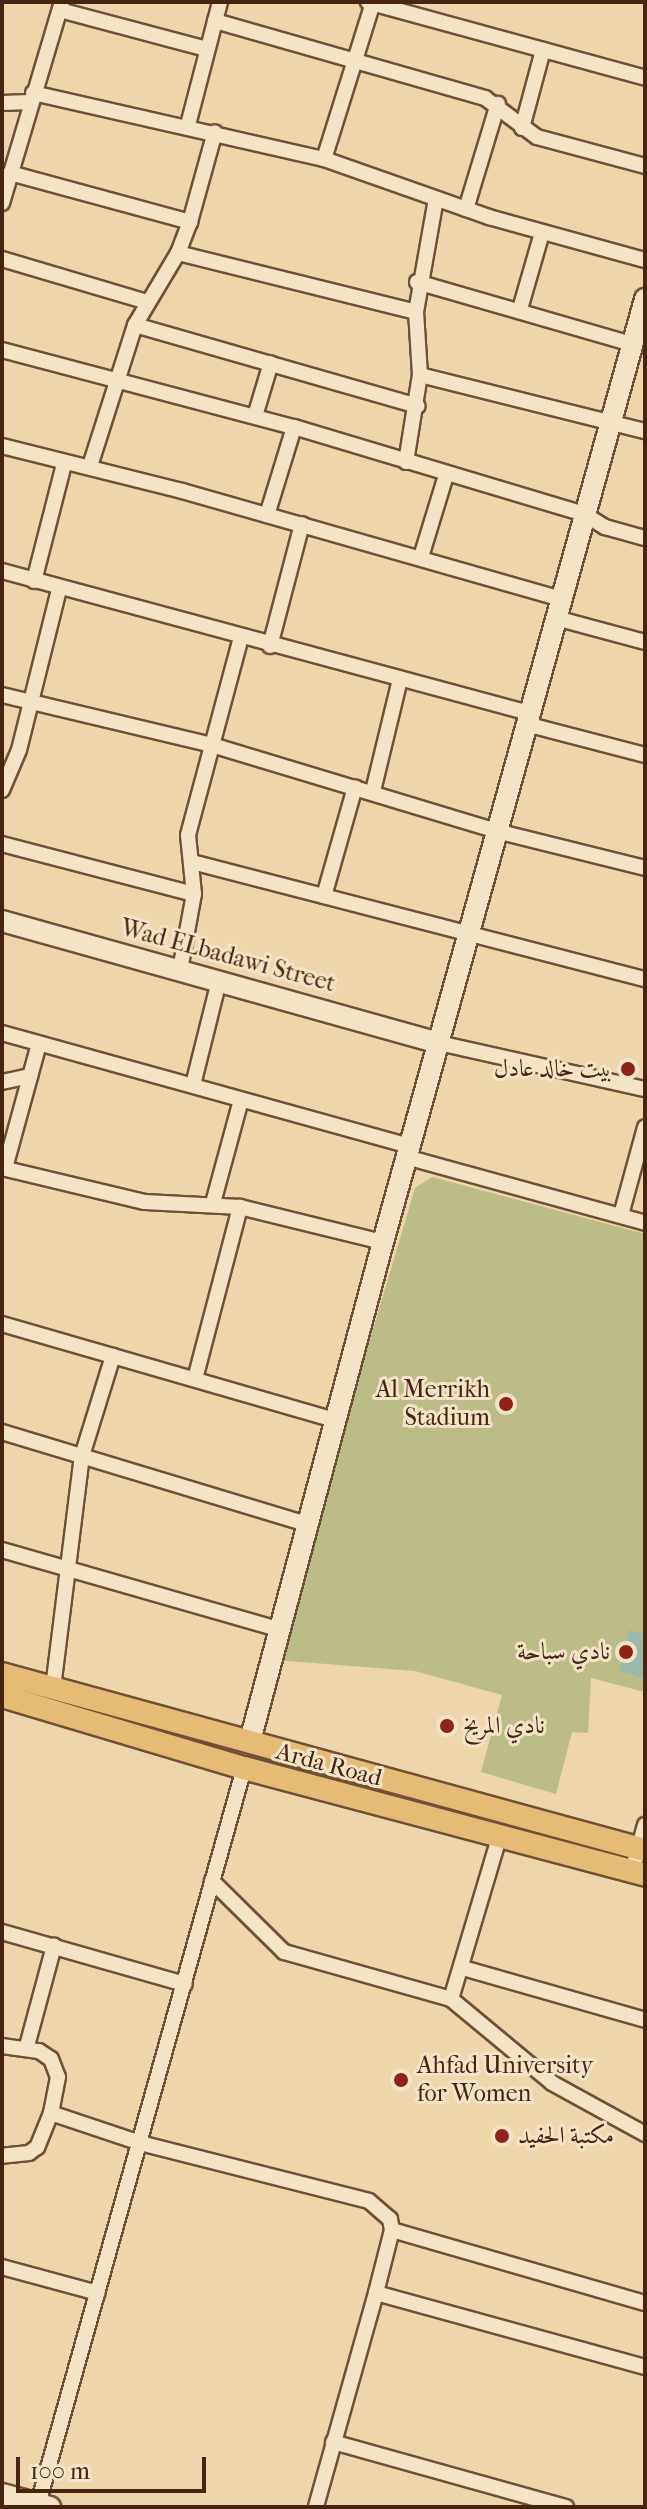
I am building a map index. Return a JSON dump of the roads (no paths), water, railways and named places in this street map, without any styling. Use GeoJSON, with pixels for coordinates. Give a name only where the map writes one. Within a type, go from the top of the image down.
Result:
{"type":"FeatureCollection","features":[{"type":"Feature","properties":{"kind":"main road","name":"Arda Road"},"geometry":{"type":"LineString","coordinates":[[2,1674],[642,1850]]}},
{"type":"Feature","properties":{"kind":"main road","name":"Arda Road"},"geometry":{"type":"LineString","coordinates":[[2,1696],[244,1768],[638,1873]]}},
{"type":"Feature","properties":{"kind":"street"},"geometry":{"type":"LineString","coordinates":[[188,125],[220,2]]}},
{"type":"Feature","properties":{"kind":"street"},"geometry":{"type":"LineString","coordinates":[[324,159],[370,3],[645,78]]}},
{"type":"Feature","properties":{"kind":"street"},"geometry":{"type":"LineString","coordinates":[[2,203],[61,6],[207,49]]}},
{"type":"Feature","properties":{"kind":"street"},"geometry":{"type":"LineString","coordinates":[[215,21],[498,104],[522,128],[645,166]]}},
{"type":"Feature","properties":{"kind":"street"},"geometry":{"type":"LineString","coordinates":[[522,128],[543,50]]}},
{"type":"Feature","properties":{"kind":"street"},"geometry":{"type":"LineString","coordinates":[[2,103],[32,98],[188,125],[324,159],[542,233],[645,260]]}},
{"type":"Feature","properties":{"kind":"street"},"geometry":{"type":"LineString","coordinates":[[466,209],[498,104]]}},
{"type":"Feature","properties":{"kind":"street"},"geometry":{"type":"LineString","coordinates":[[90,466],[135,325],[178,253],[190,222],[215,132]]}},
{"type":"Feature","properties":{"kind":"street"},"geometry":{"type":"LineString","coordinates":[[10,173],[190,222]]}},
{"type":"Feature","properties":{"kind":"street"},"geometry":{"type":"LineString","coordinates":[[406,462],[418,406],[420,375],[417,282],[436,199]]}},
{"type":"Feature","properties":{"kind":"street"},"geometry":{"type":"LineString","coordinates":[[520,309],[542,233]]}},
{"type":"Feature","properties":{"kind":"street"},"geometry":{"type":"LineString","coordinates":[[178,253],[416,312]]}},
{"type":"Feature","properties":{"kind":"street"},"geometry":{"type":"LineString","coordinates":[[2,259],[147,302]]}},
{"type":"Feature","properties":{"kind":"street"},"geometry":{"type":"LineString","coordinates":[[417,282],[520,309],[632,344]]}},
{"type":"Feature","properties":{"kind":"street"},"geometry":{"type":"LineString","coordinates":[[250,1741],[277,1629],[467,934],[608,423],[644,308]]}},
{"type":"Feature","properties":{"kind":"street"},"geometry":{"type":"LineString","coordinates":[[135,325],[418,406]]}},
{"type":"Feature","properties":{"kind":"street"},"geometry":{"type":"LineString","coordinates":[[2,350],[116,377],[294,427],[584,514],[605,527],[645,538]]}},
{"type":"Feature","properties":{"kind":"street"},"geometry":{"type":"LineString","coordinates":[[255,416],[271,363]]}},
{"type":"Feature","properties":{"kind":"street"},"geometry":{"type":"LineString","coordinates":[[420,375],[645,431]]}},
{"type":"Feature","properties":{"kind":"street"},"geometry":{"type":"LineString","coordinates":[[267,515],[294,427]]}},
{"type":"Feature","properties":{"kind":"street"},"geometry":{"type":"LineString","coordinates":[[2,446],[64,464],[90,466],[421,557],[645,642]]}},
{"type":"Feature","properties":{"kind":"street"},"geometry":{"type":"LineString","coordinates":[[34,581],[64,464]]}},
{"type":"Feature","properties":{"kind":"street"},"geometry":{"type":"LineString","coordinates":[[421,557],[446,475]]}},
{"type":"Feature","properties":{"kind":"street"},"geometry":{"type":"LineString","coordinates":[[270,646],[302,524]]}},
{"type":"Feature","properties":{"kind":"street"},"geometry":{"type":"LineString","coordinates":[[2,571],[59,589],[400,679],[645,755]]}},
{"type":"Feature","properties":{"kind":"street"},"geometry":{"type":"LineString","coordinates":[[2,790],[31,703],[59,589]]}},
{"type":"Feature","properties":{"kind":"street"},"geometry":{"type":"LineString","coordinates":[[180,970],[194,894],[188,835],[241,637]]}},
{"type":"Feature","properties":{"kind":"street"},"geometry":{"type":"LineString","coordinates":[[373,791],[400,679]]}},
{"type":"Feature","properties":{"kind":"street"},"geometry":{"type":"LineString","coordinates":[[2,695],[212,745],[373,791],[496,831],[645,868]]}},
{"type":"Feature","properties":{"kind":"street"},"geometry":{"type":"LineString","coordinates":[[324,896],[355,787]]}},
{"type":"Feature","properties":{"kind":"street"},"geometry":{"type":"LineString","coordinates":[[2,844],[194,894]]}},
{"type":"Feature","properties":{"kind":"street"},"geometry":{"type":"LineString","coordinates":[[192,862],[645,979]]}},
{"type":"Feature","properties":{"kind":"street","name":"Wad ELbadawi Street"},"geometry":{"type":"LineString","coordinates":[[2,921],[439,1043]]}},
{"type":"Feature","properties":{"kind":"street"},"geometry":{"type":"LineString","coordinates":[[193,1085],[219,981]]}},
{"type":"Feature","properties":{"kind":"street"},"geometry":{"type":"LineString","coordinates":[[2,1033],[193,1085],[645,1223]]}},
{"type":"Feature","properties":{"kind":"street"},"geometry":{"type":"LineString","coordinates":[[439,1043],[645,1089]]}},
{"type":"Feature","properties":{"kind":"street"},"geometry":{"type":"LineString","coordinates":[[39,1044],[3,1168],[145,1202],[213,1203],[240,1207],[383,1242]]}},
{"type":"Feature","properties":{"kind":"street"},"geometry":{"type":"LineString","coordinates":[[2,1082],[30,1076]]}},
{"type":"Feature","properties":{"kind":"street"},"geometry":{"type":"LineString","coordinates":[[213,1203],[241,1100]]}},
{"type":"Feature","properties":{"kind":"street"},"geometry":{"type":"LineString","coordinates":[[621,1215],[645,1127]]}},
{"type":"Feature","properties":{"kind":"street"},"geometry":{"type":"LineString","coordinates":[[195,1379],[240,1207]]}},
{"type":"Feature","properties":{"kind":"street"},"geometry":{"type":"LineString","coordinates":[[2,1324],[335,1420]]}},
{"type":"Feature","properties":{"kind":"street"},"geometry":{"type":"LineString","coordinates":[[53,1688],[72,1568],[82,1456],[113,1356]]}},
{"type":"Feature","properties":{"kind":"street"},"geometry":{"type":"LineString","coordinates":[[2,1432],[307,1524]]}},
{"type":"Feature","properties":{"kind":"street"},"geometry":{"type":"LineString","coordinates":[[2,1550],[277,1629]]}},
{"type":"Feature","properties":{"kind":"street"},"geometry":{"type":"LineString","coordinates":[[2,2494],[44,2505],[98,2293],[244,1768]]}},
{"type":"Feature","properties":{"kind":"street"},"geometry":{"type":"LineString","coordinates":[[638,1873],[645,1825]]}},
{"type":"Feature","properties":{"kind":"street"},"geometry":{"type":"LineString","coordinates":[[451,1999],[463,1968],[499,1838]]}},
{"type":"Feature","properties":{"kind":"street"},"geometry":{"type":"LineString","coordinates":[[212,1881],[284,1952],[451,1999],[552,2083],[645,2134]]}},
{"type":"Feature","properties":{"kind":"street"},"geometry":{"type":"LineString","coordinates":[[2,1932],[185,1984]]}},
{"type":"Feature","properties":{"kind":"street"},"geometry":{"type":"LineString","coordinates":[[27,2046],[54,1946]]}},
{"type":"Feature","properties":{"kind":"street"},"geometry":{"type":"LineString","coordinates":[[463,1968],[643,2019],[645,2003]]}},
{"type":"Feature","properties":{"kind":"street"},"geometry":{"type":"LineString","coordinates":[[2,2046],[27,2046],[51,2059],[55,2068],[51,2113],[37,2147],[21,2156],[2,2156]]}},
{"type":"Feature","properties":{"kind":"street"},"geometry":{"type":"LineString","coordinates":[[51,2113],[140,2143],[369,2201],[390,2219],[392,2230],[376,2293],[316,2507]]}},
{"type":"Feature","properties":{"kind":"street"},"geometry":{"type":"LineString","coordinates":[[392,2230],[645,2303]]}},
{"type":"Feature","properties":{"kind":"street"},"geometry":{"type":"LineString","coordinates":[[2,2267],[98,2293]]}},
{"type":"Feature","properties":{"kind":"street"},"geometry":{"type":"LineString","coordinates":[[376,2293],[645,2367]]}},
{"type":"Feature","properties":{"kind":"street"},"geometry":{"type":"LineString","coordinates":[[333,2442],[566,2507]]}},
{"type":"Feature","properties":{"kind":"place","name":"بيت خالد عادل"},"geometry":{"type":"Point","coordinates":[628,1069]}},
{"type":"Feature","properties":{"kind":"place","name":"Al Merrikh Stadium"},"geometry":{"type":"Point","coordinates":[506,1404]}},
{"type":"Feature","properties":{"kind":"place","name":"نادي سباحة"},"geometry":{"type":"Point","coordinates":[626,1652]}},
{"type":"Feature","properties":{"kind":"place","name":"نادي المريخ"},"geometry":{"type":"Point","coordinates":[447,1726]}},
{"type":"Feature","properties":{"kind":"place","name":"Ahfad University for Women"},"geometry":{"type":"Point","coordinates":[401,2080]}},
{"type":"Feature","properties":{"kind":"place","name":"مكتبة الحفيد"},"geometry":{"type":"Point","coordinates":[502,2136]}}]}
